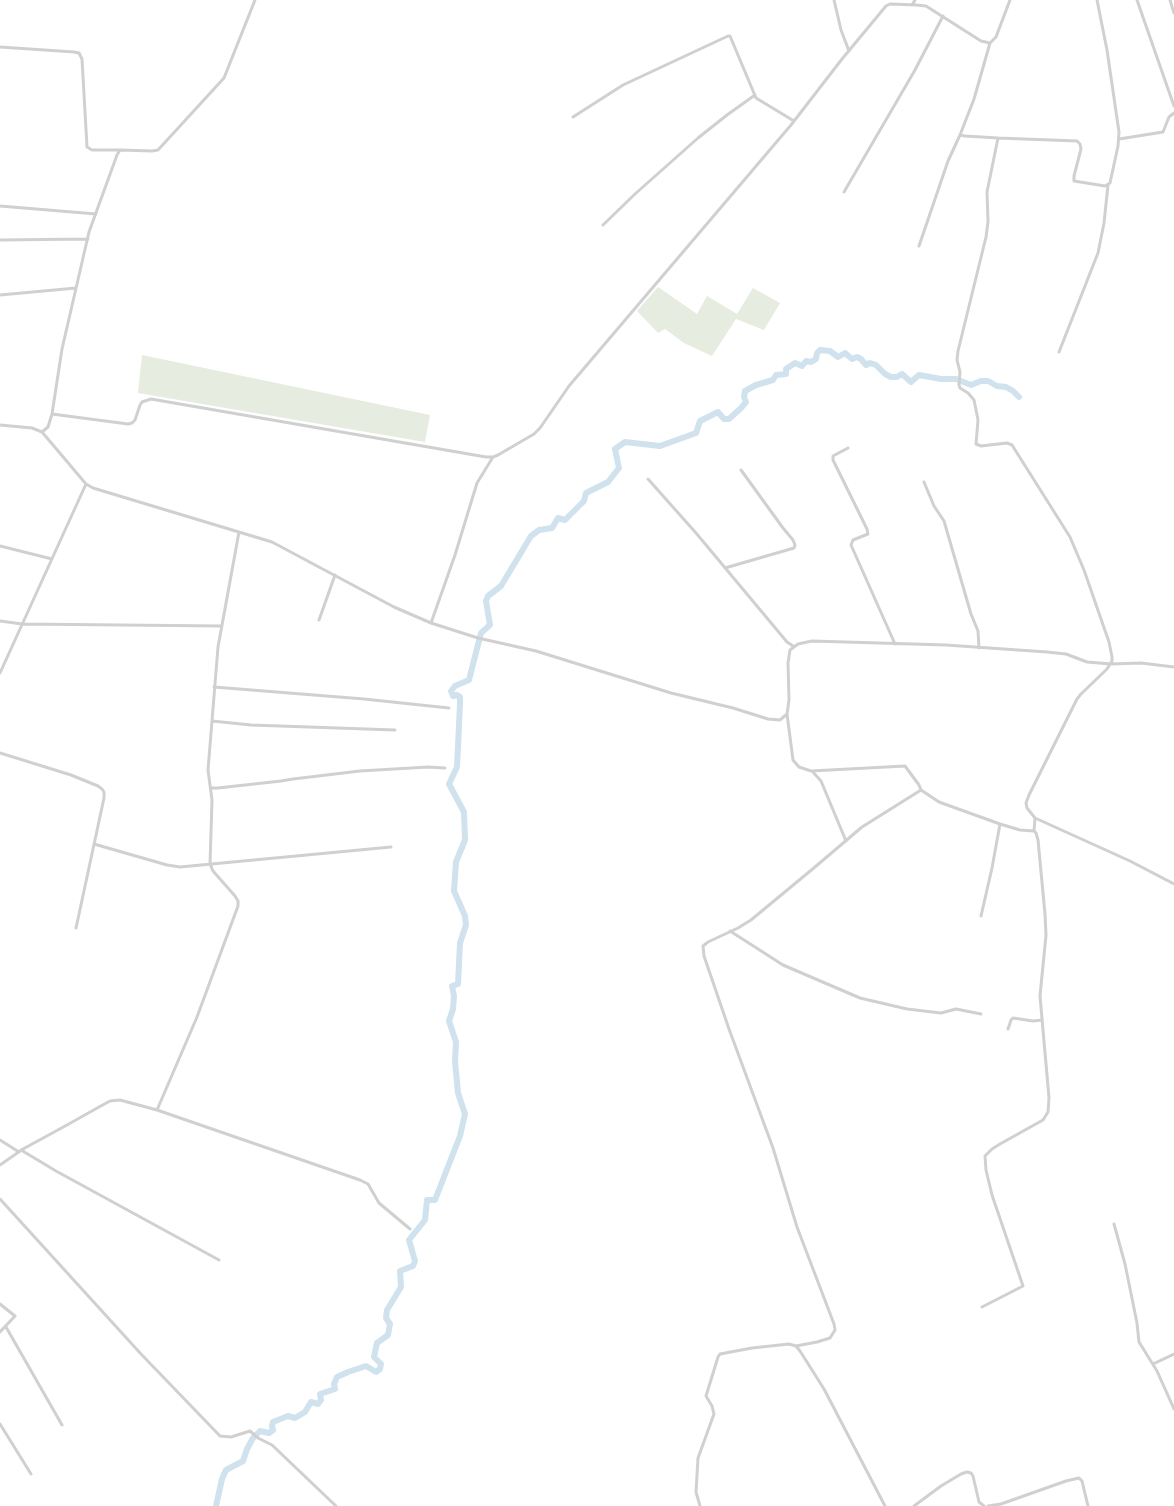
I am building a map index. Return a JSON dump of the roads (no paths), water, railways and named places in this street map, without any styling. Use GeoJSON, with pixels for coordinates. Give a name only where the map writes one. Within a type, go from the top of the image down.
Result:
{"type":"FeatureCollection","features":[{"type":"Feature","properties":{"kind":"street"},"geometry":{"type":"LineString","coordinates":[[0,47],[79,53],[82,59],[87,147],[92,150],[152,152],[158,150],[224,78],[255,0]]}},
{"type":"Feature","properties":{"kind":"street"},"geometry":{"type":"LineString","coordinates":[[834,0],[841,30],[850,51]]}},
{"type":"Feature","properties":{"kind":"street"},"geometry":{"type":"LineString","coordinates":[[912,5],[915,0]]}},
{"type":"Feature","properties":{"kind":"street"},"geometry":{"type":"LineString","coordinates":[[919,246],[946,169],[974,99],[990,43],[996,37],[1010,0]]}},
{"type":"Feature","properties":{"kind":"street"},"geometry":{"type":"LineString","coordinates":[[1059,352],[1098,253],[1104,223],[1108,185],[1112,179],[1119,138],[1107,50],[1097,0]]}},
{"type":"Feature","properties":{"kind":"street"},"geometry":{"type":"LineString","coordinates":[[1137,0],[1174,106]]}},
{"type":"Feature","properties":{"kind":"street"},"geometry":{"type":"LineString","coordinates":[[1170,0],[1174,13]]}},
{"type":"Feature","properties":{"kind":"street"},"geometry":{"type":"LineString","coordinates":[[431,623],[457,548],[477,483],[493,457],[534,434],[569,386],[794,121],[886,6],[890,4],[926,6],[981,41],[990,43]]}},
{"type":"Feature","properties":{"kind":"street"},"geometry":{"type":"LineString","coordinates":[[844,192],[915,70],[943,16]]}},
{"type":"Feature","properties":{"kind":"street"},"geometry":{"type":"LineString","coordinates":[[573,117],[624,86],[730,36],[756,98],[794,121]]}},
{"type":"Feature","properties":{"kind":"street"},"geometry":{"type":"LineString","coordinates":[[603,225],[635,194],[698,138],[755,95]]}},
{"type":"Feature","properties":{"kind":"street"},"geometry":{"type":"LineString","coordinates":[[1119,138],[1163,132],[1169,117],[1174,114]]}},
{"type":"Feature","properties":{"kind":"street"},"geometry":{"type":"LineString","coordinates":[[960,135],[1077,141],[1080,144],[1081,149],[1074,181],[1102,186],[1108,185]]}},
{"type":"Feature","properties":{"kind":"street"},"geometry":{"type":"LineString","coordinates":[[998,138],[987,192],[988,222],[986,237],[957,355],[960,388],[968,393],[974,400],[978,420],[976,444],[984,446],[1007,443],[1012,445],[1070,537],[1082,563],[1112,657],[1111,664],[1105,672],[1077,699],[1029,795],[1026,806],[1028,811],[1035,818],[1130,861],[1174,884]]}},
{"type":"Feature","properties":{"kind":"street"},"geometry":{"type":"LineString","coordinates":[[42,432],[48,427],[52,414],[62,349],[88,239],[120,150]]}},
{"type":"Feature","properties":{"kind":"street"},"geometry":{"type":"LineString","coordinates":[[0,206],[96,214]]}},
{"type":"Feature","properties":{"kind":"street"},"geometry":{"type":"LineString","coordinates":[[0,240],[88,239]]}},
{"type":"Feature","properties":{"kind":"street"},"geometry":{"type":"LineString","coordinates":[[0,295],[76,288]]}},
{"type":"Feature","properties":{"kind":"street"},"geometry":{"type":"LineString","coordinates":[[52,414],[128,424],[135,420],[142,402],[151,399],[493,457]]}},
{"type":"Feature","properties":{"kind":"street"},"geometry":{"type":"LineString","coordinates":[[0,425],[32,428],[42,432],[86,484],[102,492],[272,542],[394,607],[431,623],[478,638],[536,651],[671,693],[733,708],[768,719],[780,720],[787,714]]}},
{"type":"Feature","properties":{"kind":"street"},"geometry":{"type":"LineString","coordinates":[[848,448],[833,456],[833,460],[868,534],[853,540],[851,545],[895,644]]}},
{"type":"Feature","properties":{"kind":"street"},"geometry":{"type":"LineString","coordinates":[[725,568],[788,550],[794,548],[795,545],[793,540],[741,470]]}},
{"type":"Feature","properties":{"kind":"street"},"geometry":{"type":"LineString","coordinates":[[648,480],[787,642],[793,646]]}},
{"type":"Feature","properties":{"kind":"street"},"geometry":{"type":"LineString","coordinates":[[924,482],[934,506],[944,521],[978,631],[979,648]]}},
{"type":"Feature","properties":{"kind":"street"},"geometry":{"type":"LineString","coordinates":[[0,672],[86,484]]}},
{"type":"Feature","properties":{"kind":"street"},"geometry":{"type":"LineString","coordinates":[[157,1110],[196,1017],[238,906],[238,901],[235,896],[213,870],[210,864],[212,800],[208,770],[214,687],[221,626],[239,532]]}},
{"type":"Feature","properties":{"kind":"street"},"geometry":{"type":"LineString","coordinates":[[0,546],[52,559]]}},
{"type":"Feature","properties":{"kind":"street"},"geometry":{"type":"LineString","coordinates":[[319,620],[335,575]]}},
{"type":"Feature","properties":{"kind":"street"},"geometry":{"type":"LineString","coordinates":[[0,621],[22,624],[221,626]]}},
{"type":"Feature","properties":{"kind":"street"},"geometry":{"type":"LineString","coordinates":[[1034,831],[1020,830],[1000,824],[939,802],[921,790],[905,766],[811,771],[799,767],[794,761],[787,714],[789,700],[789,654],[793,646],[818,640],[1056,652],[1071,655],[1087,662],[1111,664],[1141,663],[1174,667]]}},
{"type":"Feature","properties":{"kind":"street"},"geometry":{"type":"LineString","coordinates":[[214,687],[364,699],[449,708]]}},
{"type":"Feature","properties":{"kind":"street"},"geometry":{"type":"LineString","coordinates":[[212,721],[252,725],[395,730]]}},
{"type":"Feature","properties":{"kind":"street"},"geometry":{"type":"LineString","coordinates":[[0,753],[71,775],[102,789],[104,798],[76,928]]}},
{"type":"Feature","properties":{"kind":"street"},"geometry":{"type":"LineString","coordinates":[[211,788],[281,782],[293,778],[354,771],[415,767],[445,768]]}},
{"type":"Feature","properties":{"kind":"street"},"geometry":{"type":"LineString","coordinates":[[811,771],[821,781],[846,841]]}},
{"type":"Feature","properties":{"kind":"street"},"geometry":{"type":"LineString","coordinates":[[700,1506],[696,1492],[698,1458],[714,1414],[712,1406],[706,1396],[720,1354],[752,1348],[789,1344],[796,1346],[830,1338],[833,1335],[835,1328],[798,1227],[773,1148],[729,1029],[702,950],[703,946],[706,943],[744,924],[763,911],[875,818],[921,790]]}},
{"type":"Feature","properties":{"kind":"street"},"geometry":{"type":"LineString","coordinates":[[982,1307],[1023,1286],[992,1194],[986,1170],[985,1156],[1000,1144],[1043,1120],[1048,1114],[1049,1098],[1040,996],[1046,935],[1038,840],[1034,831],[1035,818]]}},
{"type":"Feature","properties":{"kind":"street"},"geometry":{"type":"LineString","coordinates":[[981,916],[1000,824]]}},
{"type":"Feature","properties":{"kind":"street"},"geometry":{"type":"LineString","coordinates":[[94,844],[167,865],[180,867],[391,847]]}},
{"type":"Feature","properties":{"kind":"street"},"geometry":{"type":"LineString","coordinates":[[730,931],[783,965],[860,998],[907,1009],[941,1013],[956,1009],[981,1014]]}},
{"type":"Feature","properties":{"kind":"street"},"geometry":{"type":"LineString","coordinates":[[1008,1029],[1013,1018],[1033,1021],[1042,1020]]}},
{"type":"Feature","properties":{"kind":"street"},"geometry":{"type":"LineString","coordinates":[[0,1165],[20,1151],[110,1101],[120,1100],[157,1110],[368,1184],[374,1197],[410,1229]]}},
{"type":"Feature","properties":{"kind":"street"},"geometry":{"type":"LineString","coordinates":[[0,1140],[219,1260]]}},
{"type":"Feature","properties":{"kind":"street"},"geometry":{"type":"LineString","coordinates":[[0,1199],[141,1354],[220,1436],[231,1438],[250,1431],[258,1438],[272,1445],[336,1506]]}},
{"type":"Feature","properties":{"kind":"street"},"geometry":{"type":"LineString","coordinates":[[1114,1224],[1128,1278],[1139,1342],[1153,1364],[1174,1409]]}},
{"type":"Feature","properties":{"kind":"street"},"geometry":{"type":"LineString","coordinates":[[0,1304],[15,1316],[0,1332]]}},
{"type":"Feature","properties":{"kind":"street"},"geometry":{"type":"LineString","coordinates":[[6,1327],[62,1425]]}},
{"type":"Feature","properties":{"kind":"street"},"geometry":{"type":"LineString","coordinates":[[796,1346],[824,1389],[885,1506]]}},
{"type":"Feature","properties":{"kind":"street"},"geometry":{"type":"LineString","coordinates":[[1153,1364],[1174,1354]]}},
{"type":"Feature","properties":{"kind":"street"},"geometry":{"type":"LineString","coordinates":[[0,1424],[31,1474]]}},
{"type":"Feature","properties":{"kind":"street"},"geometry":{"type":"LineString","coordinates":[[914,1506],[941,1486],[967,1472],[971,1473],[973,1476],[978,1500],[980,1504],[984,1506]]}},
{"type":"Feature","properties":{"kind":"street"},"geometry":{"type":"LineString","coordinates":[[988,1506],[1010,1501],[1076,1478],[1082,1481],[1088,1506]]}},
{"type":"Feature","properties":{"kind":"waterway"},"geometry":{"type":"LineString","coordinates":[[216,1506],[222,1479],[226,1470],[243,1461],[253,1438],[260,1431],[269,1433],[273,1430],[273,1422],[288,1416],[295,1418],[305,1412],[311,1402],[318,1404],[321,1400],[320,1394],[335,1389],[334,1384],[337,1377],[366,1366],[376,1372],[380,1369],[381,1364],[374,1357],[377,1343],[388,1335],[390,1324],[386,1318],[387,1310],[401,1287],[400,1271],[413,1266],[415,1261],[409,1240],[425,1220],[427,1200],[435,1200],[460,1136],[465,1114],[458,1093],[455,1061],[456,1042],[449,1021],[453,1009],[454,996],[452,986],[458,984],[460,943],[466,925],[465,916],[454,891],[456,862],[465,840],[464,812],[449,784],[457,767],[460,704],[460,697],[457,695],[453,696],[451,691],[455,686],[469,680],[481,633],[490,625],[486,601],[488,596],[501,586],[531,536],[539,530],[552,528],[558,518],[565,520],[584,501],[586,493],[608,482],[619,468],[615,449],[625,442],[660,446],[696,433],[700,421],[718,412],[724,419],[729,419],[746,402],[744,397],[745,391],[756,385],[773,380],[776,375],[786,374],[786,369],[795,363],[802,366],[806,361],[811,362],[816,359],[817,353],[820,350],[830,351],[838,357],[845,353],[852,359],[857,357],[866,365],[870,363],[876,365],[885,374],[891,377],[897,377],[902,374],[911,382],[919,375],[941,379],[956,379],[971,385],[981,381],[988,381],[997,386],[1006,387],[1019,397]]}}]}
